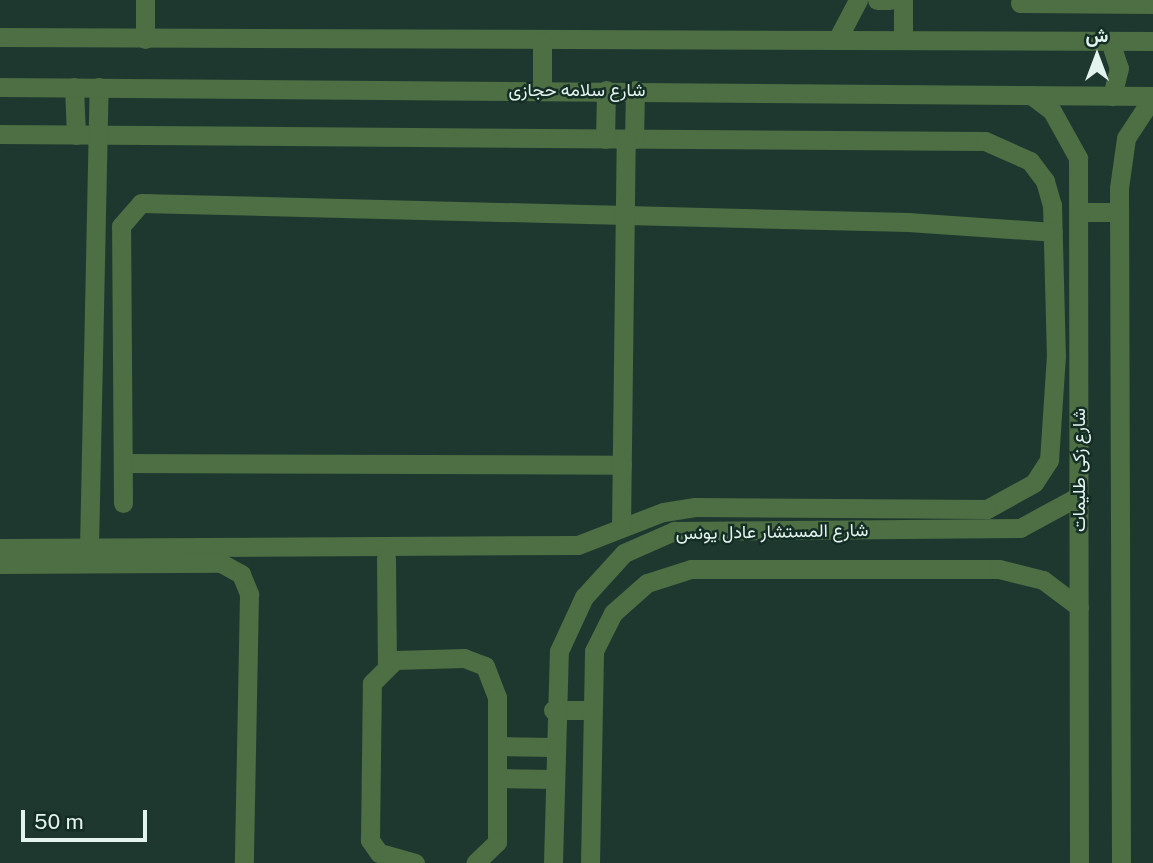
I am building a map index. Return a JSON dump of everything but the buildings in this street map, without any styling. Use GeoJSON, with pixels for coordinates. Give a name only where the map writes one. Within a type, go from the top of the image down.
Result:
{"type":"FeatureCollection","features":[{"type":"Feature","properties":{"kind":"street"},"geometry":{"type":"LineString","coordinates":[[145,0],[145,39]]}},
{"type":"Feature","properties":{"kind":"street"},"geometry":{"type":"LineString","coordinates":[[837,40],[859,0]]}},
{"type":"Feature","properties":{"kind":"street"},"geometry":{"type":"LineString","coordinates":[[877,0],[890,0]]}},
{"type":"Feature","properties":{"kind":"street"},"geometry":{"type":"LineString","coordinates":[[903,0],[903,39]]}},
{"type":"Feature","properties":{"kind":"street"},"geometry":{"type":"LineString","coordinates":[[1020,4],[1153,4]]}},
{"type":"Feature","properties":{"kind":"street"},"geometry":{"type":"LineString","coordinates":[[0,37],[542,41],[1153,41]]}},
{"type":"Feature","properties":{"kind":"street"},"geometry":{"type":"LineString","coordinates":[[1110,40],[1119,68],[1112,96]]}},
{"type":"Feature","properties":{"kind":"street"},"geometry":{"type":"LineString","coordinates":[[542,41],[542,90]]}},
{"type":"Feature","properties":{"kind":"street","name":"شارع سلامه حجازى"},"geometry":{"type":"LineString","coordinates":[[0,87],[1153,96]]}},
{"type":"Feature","properties":{"kind":"street"},"geometry":{"type":"LineString","coordinates":[[74,87],[75,135]]}},
{"type":"Feature","properties":{"kind":"street"},"geometry":{"type":"LineString","coordinates":[[89,548],[99,87]]}},
{"type":"Feature","properties":{"kind":"street"},"geometry":{"type":"LineString","coordinates":[[605,139],[606,90]]}},
{"type":"Feature","properties":{"kind":"street"},"geometry":{"type":"LineString","coordinates":[[621,528],[625,215],[635,90]]}},
{"type":"Feature","properties":{"kind":"street","name":"شارع زكى طليمات"},"geometry":{"type":"LineString","coordinates":[[1031,95],[1069,133],[1078,158],[1079,863]]}},
{"type":"Feature","properties":{"kind":"street"},"geometry":{"type":"LineString","coordinates":[[1121,863],[1119,212],[1126,138],[1153,96]]}},
{"type":"Feature","properties":{"kind":"street"},"geometry":{"type":"LineString","coordinates":[[0,134],[985,141],[1030,161],[1045,181],[1053,232],[1056,327],[1049,460],[1013,500],[987,509],[695,507],[621,528],[578,545],[0,548]]}},
{"type":"Feature","properties":{"kind":"street"},"geometry":{"type":"LineString","coordinates":[[123,503],[121,226],[141,203],[1023,226],[1053,232]]}},
{"type":"Feature","properties":{"kind":"street"},"geometry":{"type":"LineString","coordinates":[[1080,212],[1119,212]]}},
{"type":"Feature","properties":{"kind":"street"},"geometry":{"type":"LineString","coordinates":[[1056,327],[1080,327]]}},
{"type":"Feature","properties":{"kind":"street"},"geometry":{"type":"LineString","coordinates":[[1056,355],[1080,354]]}},
{"type":"Feature","properties":{"kind":"street"},"geometry":{"type":"LineString","coordinates":[[123,463],[622,465]]}},
{"type":"Feature","properties":{"kind":"street","name":"شارع المستشار عادل يونس"},"geometry":{"type":"LineString","coordinates":[[553,863],[553,710],[559,651],[584,597],[624,553],[656,536],[692,530],[1009,529],[1042,522],[1079,496]]}},
{"type":"Feature","properties":{"kind":"street"},"geometry":{"type":"LineString","coordinates":[[386,558],[387,664],[371,691],[370,836],[375,858],[415,863]]}},
{"type":"Feature","properties":{"kind":"street"},"geometry":{"type":"LineString","coordinates":[[0,564],[221,563],[240,574],[248,594],[244,863]]}},
{"type":"Feature","properties":{"kind":"street","name":"شارع المستشار عادل يونس"},"geometry":{"type":"LineString","coordinates":[[590,863],[590,670],[601,634],[628,596],[668,573],[999,569],[1043,580],[1079,607]]}},
{"type":"Feature","properties":{"kind":"street"},"geometry":{"type":"LineString","coordinates":[[387,664],[464,658],[485,666],[496,685],[497,842],[475,863]]}},
{"type":"Feature","properties":{"kind":"street"},"geometry":{"type":"LineString","coordinates":[[553,710],[590,710]]}},
{"type":"Feature","properties":{"kind":"street"},"geometry":{"type":"LineString","coordinates":[[498,746],[553,747]]}},
{"type":"Feature","properties":{"kind":"street"},"geometry":{"type":"LineString","coordinates":[[498,778],[553,779]]}}]}
